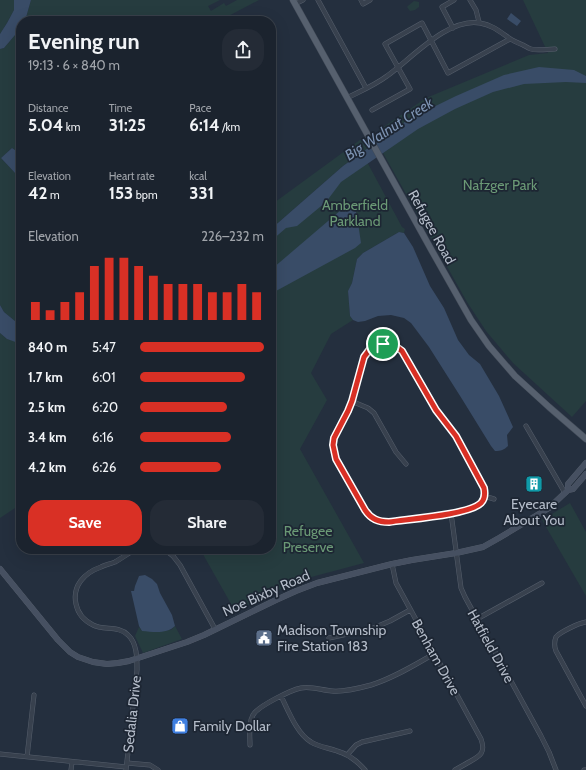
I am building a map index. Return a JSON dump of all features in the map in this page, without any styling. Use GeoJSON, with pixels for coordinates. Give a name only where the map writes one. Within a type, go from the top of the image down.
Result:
{"type":"FeatureCollection","features":[{"type":"Feature","properties":{"kind":"main road","name":"Refugee Road"},"geometry":{"type":"LineString","coordinates":[[294,2],[471,320],[489,346],[515,376],[586,439]]}},
{"type":"Feature","properties":{"kind":"street"},"geometry":{"type":"LineString","coordinates":[[294,2],[303,0]]}},
{"type":"Feature","properties":{"kind":"street"},"geometry":{"type":"LineString","coordinates":[[318,0],[366,88]]}},
{"type":"Feature","properties":{"kind":"street"},"geometry":{"type":"LineString","coordinates":[[361,0],[363,4],[370,0]]}},
{"type":"Feature","properties":{"kind":"street"},"geometry":{"type":"LineString","coordinates":[[453,28],[442,7],[454,0]]}},
{"type":"Feature","properties":{"kind":"street"},"geometry":{"type":"LineString","coordinates":[[470,0],[476,10],[479,22]]}},
{"type":"Feature","properties":{"kind":"street"},"geometry":{"type":"LineString","coordinates":[[348,98],[381,80],[398,68],[430,40],[453,28],[467,23],[479,22],[491,26],[502,32],[510,39],[532,49],[555,49]]}},
{"type":"Feature","properties":{"kind":"street"},"geometry":{"type":"LineString","coordinates":[[372,110],[410,89],[385,44],[422,23],[448,73],[510,39]]}},
{"type":"Feature","properties":{"kind":"street"},"geometry":{"type":"LineString","coordinates":[[383,344],[390,344],[399,348],[404,353],[436,410],[456,436],[482,483],[484,488],[483,500],[479,505],[451,514],[389,522],[380,521],[371,517],[365,510],[336,459],[333,448],[334,438],[352,401],[366,354],[374,347],[383,344]]}},
{"type":"Feature","properties":{"kind":"street"},"geometry":{"type":"LineString","coordinates":[[352,401],[368,408],[374,413],[396,452],[406,464]]}},
{"type":"Feature","properties":{"kind":"street"},"geometry":{"type":"LineString","coordinates":[[526,426],[567,491]]}},
{"type":"Feature","properties":{"kind":"street","name":"Noe Bixby Road"},"geometry":{"type":"LineString","coordinates":[[567,491],[568,484],[586,464]]}},
{"type":"Feature","properties":{"kind":"street","name":"Noe Bixby Road"},"geometry":{"type":"LineString","coordinates":[[0,569],[58,640],[75,655],[93,662],[107,664],[123,662],[187,642],[276,600],[327,580],[392,564],[479,548],[493,542],[549,508],[567,491],[573,489],[586,474]]}},
{"type":"Feature","properties":{"kind":"street"},"geometry":{"type":"LineString","coordinates":[[484,496],[494,499]]}},
{"type":"Feature","properties":{"kind":"street","name":"Hatfield Drive"},"geometry":{"type":"LineString","coordinates":[[451,514],[461,588],[541,736],[556,770]]}},
{"type":"Feature","properties":{"kind":"street"},"geometry":{"type":"LineString","coordinates":[[128,554],[84,577],[78,585],[75,603],[82,616],[92,625],[120,630],[127,634],[132,641],[137,658]]}},
{"type":"Feature","properties":{"kind":"street"},"geometry":{"type":"LineString","coordinates":[[170,554],[180,565],[215,629]]}},
{"type":"Feature","properties":{"kind":"street","name":"Benham Drive"},"geometry":{"type":"LineString","coordinates":[[392,564],[396,583],[481,739],[483,749]]}},
{"type":"Feature","properties":{"kind":"street"},"geometry":{"type":"LineString","coordinates":[[477,619],[542,583]]}},
{"type":"Feature","properties":{"kind":"street"},"geometry":{"type":"LineString","coordinates":[[329,638],[376,628],[410,610]]}},
{"type":"Feature","properties":{"kind":"street"},"geometry":{"type":"LineString","coordinates":[[586,622],[559,634],[556,637],[554,646],[586,706]]}},
{"type":"Feature","properties":{"kind":"street"},"geometry":{"type":"LineString","coordinates":[[250,745],[250,725],[254,714],[258,709],[287,693],[301,688],[341,691],[371,685],[398,674],[434,654]]}},
{"type":"Feature","properties":{"kind":"street","name":"Sedalia Drive"},"geometry":{"type":"LineString","coordinates":[[127,767],[137,658]]}},
{"type":"Feature","properties":{"kind":"street"},"geometry":{"type":"LineString","coordinates":[[27,757],[34,696]]}},
{"type":"Feature","properties":{"kind":"street"},"geometry":{"type":"LineString","coordinates":[[281,696],[304,737],[311,743],[347,755],[365,770]]}},
{"type":"Feature","properties":{"kind":"street"},"geometry":{"type":"LineString","coordinates":[[347,755],[356,745],[362,742],[410,731]]}},
{"type":"Feature","properties":{"kind":"street"},"geometry":{"type":"LineString","coordinates":[[455,770],[481,755],[483,749],[489,750]]}},
{"type":"Feature","properties":{"kind":"street"},"geometry":{"type":"LineString","coordinates":[[0,754],[127,767],[150,766],[158,770]]}},
{"type":"Feature","properties":{"kind":"street"},"geometry":{"type":"LineString","coordinates":[[71,770],[72,762]]}},
{"type":"Feature","properties":{"kind":"green space"},"geometry":{"type":"Polygon","coordinates":[[[0,0],[14,0],[14,10],[0,34],[0,0]]]}},
{"type":"Feature","properties":{"kind":"green space"},"geometry":{"type":"Polygon","coordinates":[[[31,0],[220,0],[208,6],[211,11],[224,3],[226,6],[237,0],[259,0],[229,16],[26,16],[31,0]]]}},
{"type":"Feature","properties":{"kind":"green space","name":"Nafzger Park"},"geometry":{"type":"Polygon","coordinates":[[[523,0],[586,0],[586,401],[572,417],[513,363],[486,331],[467,302],[383,153],[389,149],[379,130],[426,98],[529,55],[548,53],[523,0]]]}},
{"type":"Feature","properties":{"kind":"green space"},"geometry":{"type":"Polygon","coordinates":[[[414,1],[419,2],[419,7],[410,11],[407,7],[414,1]]]}},
{"type":"Feature","properties":{"kind":"green space"},"geometry":{"type":"Polygon","coordinates":[[[16,34],[16,151],[12,148],[1,158],[16,176],[16,322],[4,312],[0,305],[0,49],[4,48],[16,34]]]}},
{"type":"Feature","properties":{"kind":"green space"},"geometry":{"type":"Polygon","coordinates":[[[364,137],[369,148],[343,166],[276,225],[276,201],[364,137]]]}},
{"type":"Feature","properties":{"kind":"green space"},"geometry":{"type":"Polygon","coordinates":[[[366,160],[402,227],[405,229],[404,233],[399,232],[363,253],[357,259],[352,283],[348,291],[350,316],[353,320],[331,334],[311,373],[327,400],[300,449],[364,563],[300,580],[235,611],[203,554],[276,554],[276,236],[366,160]]]}},
{"type":"Feature","properties":{"kind":"green space"},"geometry":{"type":"Polygon","coordinates":[[[0,333],[7,339],[16,342],[16,507],[0,518],[0,333]]]}},
{"type":"Feature","properties":{"kind":"green space"},"geometry":{"type":"Polygon","coordinates":[[[570,503],[586,532],[586,596],[542,520],[570,503]]]}},
{"type":"Feature","properties":{"kind":"green space"},"geometry":{"type":"Polygon","coordinates":[[[175,626],[182,639],[143,653],[135,636],[139,627],[142,631],[171,630],[175,626]]]}},
{"type":"Feature","properties":{"kind":"water"},"geometry":{"type":"Polygon","coordinates":[[[14,0],[31,0],[26,16],[16,16],[16,34],[4,48],[0,49],[0,34],[14,10],[14,0]]]}},
{"type":"Feature","properties":{"kind":"water"},"geometry":{"type":"Polygon","coordinates":[[[511,13],[521,21],[517,26],[507,19],[511,13]]]}},
{"type":"Feature","properties":{"kind":"water"},"geometry":{"type":"Polygon","coordinates":[[[539,67],[574,70],[586,76],[586,83],[566,82],[524,84],[493,92],[455,109],[418,129],[341,182],[326,202],[297,226],[286,228],[276,237],[276,225],[343,166],[409,119],[504,75],[539,67]]]}},
{"type":"Feature","properties":{"kind":"water"},"geometry":{"type":"Polygon","coordinates":[[[12,148],[16,151],[16,176],[15,173],[1,158],[12,148]]]}},
{"type":"Feature","properties":{"kind":"water"},"geometry":{"type":"Polygon","coordinates":[[[348,204],[355,208],[361,243],[355,248],[276,291],[276,265],[348,204]]]}},
{"type":"Feature","properties":{"kind":"water"},"geometry":{"type":"Polygon","coordinates":[[[399,232],[404,233],[413,247],[430,286],[444,308],[458,340],[469,355],[480,364],[499,396],[513,427],[507,435],[508,446],[504,449],[495,451],[491,446],[429,347],[411,323],[404,318],[391,315],[378,316],[358,322],[353,320],[350,316],[348,291],[352,283],[357,259],[363,253],[399,232]]]}},
{"type":"Feature","properties":{"kind":"water"},"geometry":{"type":"Polygon","coordinates":[[[0,305],[4,312],[16,322],[16,342],[7,339],[0,333],[0,305]]]}},
{"type":"Feature","properties":{"kind":"water"},"geometry":{"type":"Polygon","coordinates":[[[145,575],[157,584],[160,593],[172,615],[175,626],[172,629],[160,632],[151,632],[142,631],[139,626],[131,591],[134,591],[139,576],[145,575]]]}},
{"type":"Feature","properties":{"kind":"place","name":"Eyecare About You"},"geometry":{"type":"Point","coordinates":[534,484]}},
{"type":"Feature","properties":{"kind":"place","name":"Madison Township Fire Station 183"},"geometry":{"type":"Point","coordinates":[264,638]}},
{"type":"Feature","properties":{"kind":"place","name":"Family Dollar"},"geometry":{"type":"Point","coordinates":[180,726]}},
{"type":"Feature","properties":{"kind":"route"},"geometry":{"type":"LineString","coordinates":[[383,344],[393,345],[402,351],[436,410],[456,436],[484,488],[485,491],[483,500],[479,505],[451,514],[389,522],[375,520],[365,510],[336,459],[333,445],[334,438],[352,401],[366,354],[370,349],[383,344]]}},
{"type":"Feature","properties":{"kind":"water label","name":"Big Walnut Creek"},"geometry":{"type":"Point","coordinates":[389,129]}},
{"type":"Feature","properties":{"kind":"park label","name":"Amberfield Parkland"},"geometry":{"type":"Point","coordinates":[355,214]}},
{"type":"Feature","properties":{"kind":"park label","name":"Refugee Preserve"},"geometry":{"type":"Point","coordinates":[308,540]}}]}
